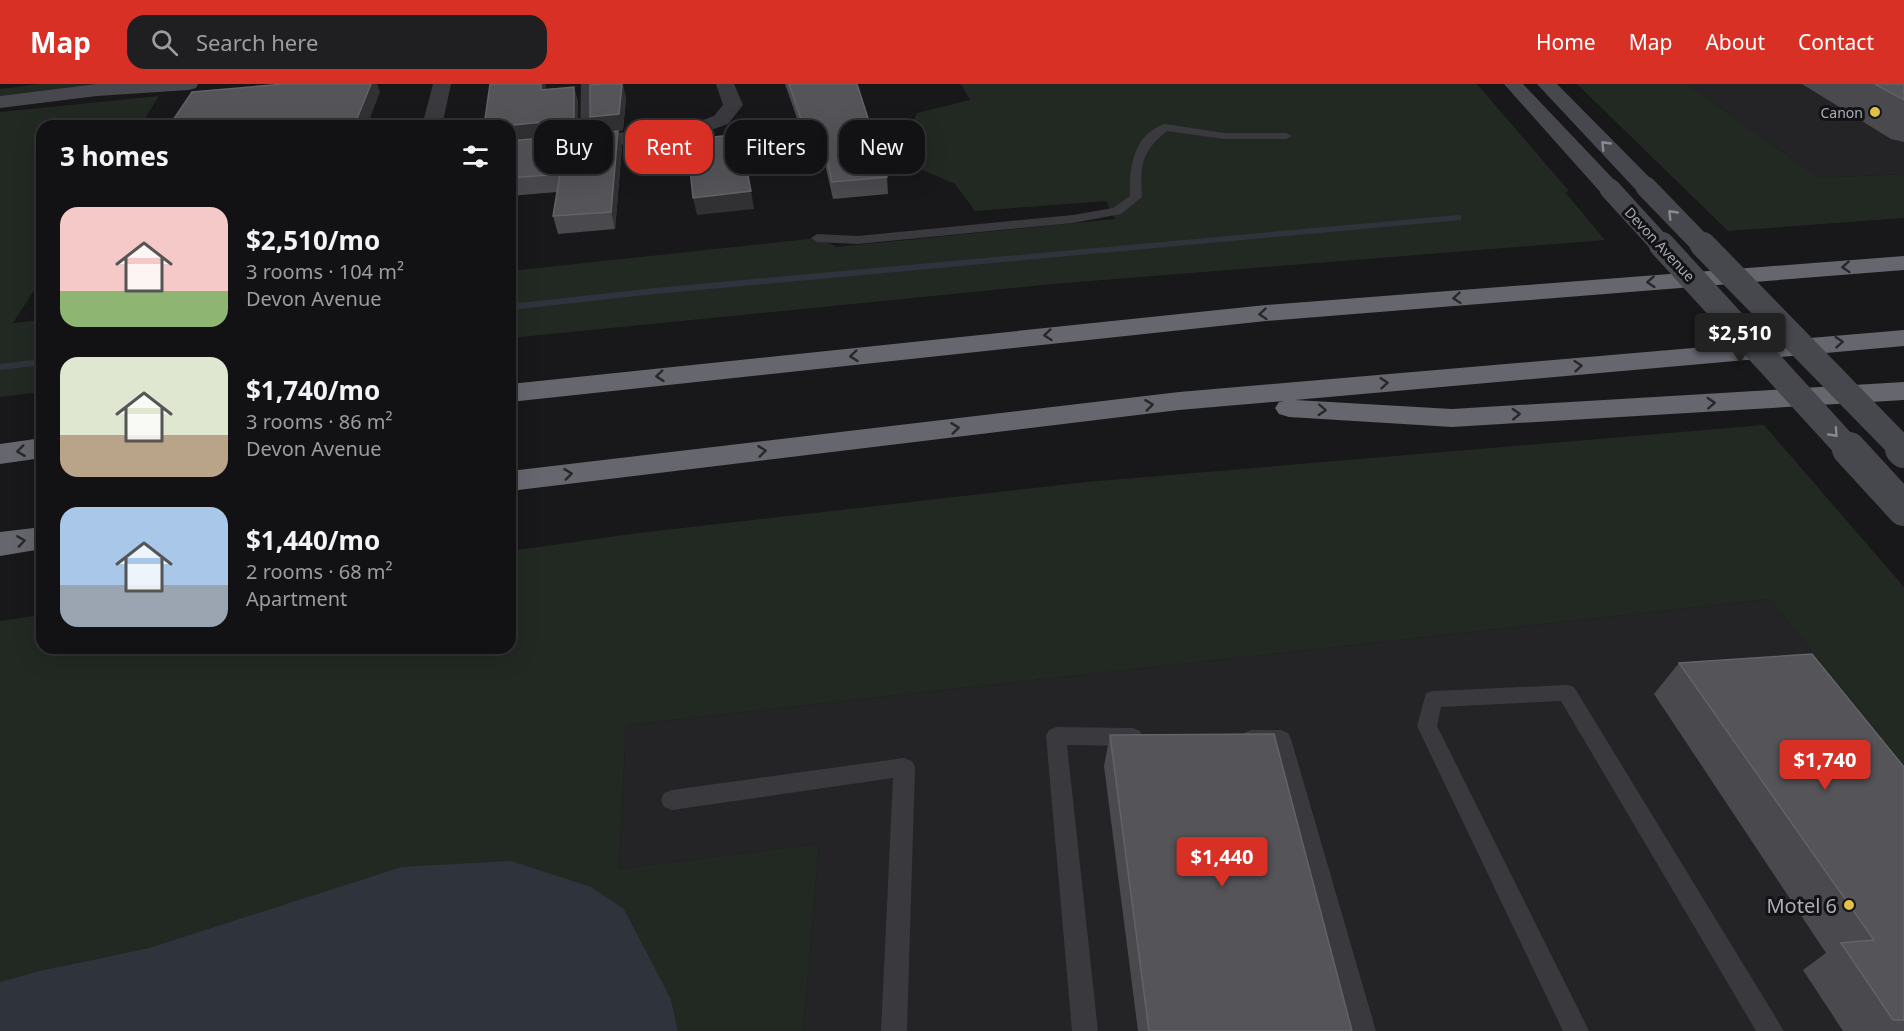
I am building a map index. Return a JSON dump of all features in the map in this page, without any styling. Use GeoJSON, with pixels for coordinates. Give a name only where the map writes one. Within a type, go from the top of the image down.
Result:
{"type":"FeatureCollection","features":[{"type":"Feature","properties":{"kind":"highway"},"geometry":{"type":"LineString","coordinates":[[516,392],[1266,313],[1904,262]]}},
{"type":"Feature","properties":{"kind":"highway"},"geometry":{"type":"LineString","coordinates":[[516,480],[1179,401],[1904,338]]}},
{"type":"Feature","properties":{"kind":"highway"},"geometry":{"type":"LineString","coordinates":[[1179,401],[1452,418],[1904,391]]}},
{"type":"Feature","properties":{"kind":"highway"},"geometry":{"type":"LineString","coordinates":[[0,454],[36,449]]}},
{"type":"Feature","properties":{"kind":"highway"},"geometry":{"type":"LineString","coordinates":[[0,544],[36,539]]}},
{"type":"Feature","properties":{"kind":"main road"},"geometry":{"type":"LineString","coordinates":[[0,102],[97,90],[189,84]]}},
{"type":"Feature","properties":{"kind":"main road","name":"Devon Avenue"},"geometry":{"type":"LineString","coordinates":[[1513,84],[1904,509]]}},
{"type":"Feature","properties":{"kind":"main road","name":"Devon Avenue"},"geometry":{"type":"LineString","coordinates":[[1546,84],[1904,451]]}},
{"type":"Feature","properties":{"kind":"street"},"geometry":{"type":"LineString","coordinates":[[433,120],[442,84]]}},
{"type":"Feature","properties":{"kind":"street"},"geometry":{"type":"LineString","coordinates":[[613,139],[689,132],[721,120],[733,105],[725,84]]}},
{"type":"Feature","properties":{"kind":"street"},"geometry":{"type":"LineString","coordinates":[[516,149],[534,147]]}},
{"type":"Feature","properties":{"kind":"lane"},"geometry":{"type":"LineString","coordinates":[[586,84],[586,120]]}},
{"type":"Feature","properties":{"kind":"lane"},"geometry":{"type":"LineString","coordinates":[[817,238],[858,240],[1073,219],[1117,211],[1136,197],[1134,167],[1143,143],[1165,127],[1224,136],[1286,136]]}},
{"type":"Feature","properties":{"kind":"lane"},"geometry":{"type":"LineString","coordinates":[[1576,1031],[1427,726],[1433,699],[1567,693],[1771,1031]]}},
{"type":"Feature","properties":{"kind":"lane"},"geometry":{"type":"LineString","coordinates":[[1085,1031],[1056,736],[1150,738]]}},
{"type":"Feature","properties":{"kind":"lane"},"geometry":{"type":"LineString","coordinates":[[1233,739],[1281,739],[1363,1031]]}},
{"type":"Feature","properties":{"kind":"lane"},"geometry":{"type":"LineString","coordinates":[[672,800],[904,767],[894,1031]]}},
{"type":"Feature","properties":{"kind":"shaded area"},"geometry":{"type":"Polygon","coordinates":[[[39,84],[103,84],[0,96],[0,89],[39,84]]]}},
{"type":"Feature","properties":{"kind":"shaded area"},"geometry":{"type":"Polygon","coordinates":[[[961,84],[1477,84],[1569,191],[1565,192],[1605,240],[1053,284],[516,337],[516,270],[817,238],[837,247],[1115,219],[1106,201],[975,211],[955,184],[925,171],[925,120],[914,120],[917,113],[970,100],[961,84]]]}},
{"type":"Feature","properties":{"kind":"shaded area"},"geometry":{"type":"Polygon","coordinates":[[[1577,84],[1687,84],[1819,178],[1904,174],[1904,218],[1728,231],[1577,84]]]}},
{"type":"Feature","properties":{"kind":"shaded area"},"geometry":{"type":"Polygon","coordinates":[[[1687,84],[1904,84],[1904,174],[1819,178],[1687,84]]]}},
{"type":"Feature","properties":{"kind":"shaded area"},"geometry":{"type":"Polygon","coordinates":[[[159,96],[144,120],[36,120],[36,287],[13,323],[36,321],[36,393],[0,397],[0,112],[159,96]]]}},
{"type":"Feature","properties":{"kind":"shaded area"},"geometry":{"type":"Polygon","coordinates":[[[1764,425],[1904,587],[1904,766],[1770,599],[626,725],[619,869],[819,844],[803,1031],[678,1031],[671,999],[624,909],[401,867],[149,948],[39,971],[0,982],[0,621],[36,616],[36,654],[516,654],[516,550],[638,533],[1087,482],[1764,425]]]}},
{"type":"Feature","properties":{"kind":"shaded area"},"geometry":{"type":"Polygon","coordinates":[[[1770,599],[1904,766],[1904,1031],[803,1031],[819,844],[619,869],[626,725],[1770,599]]]}},
{"type":"Feature","properties":{"kind":"shaded area"},"geometry":{"type":"Polygon","coordinates":[[[511,861],[591,887],[624,909],[671,999],[678,1031],[0,1031],[0,982],[39,971],[149,948],[401,867],[511,861]]]}},
{"type":"Feature","properties":{"kind":"building"},"geometry":{"type":"Polygon","coordinates":[[[284,84],[371,84],[356,120],[173,120],[192,92],[284,84]]]}},
{"type":"Feature","properties":{"kind":"building"},"geometry":{"type":"Polygon","coordinates":[[[490,84],[541,84],[541,90],[574,87],[574,119],[534,120],[534,123],[516,125],[516,120],[485,120],[490,84]]]}},
{"type":"Feature","properties":{"kind":"building"},"geometry":{"type":"Polygon","coordinates":[[[622,84],[619,114],[590,117],[590,85],[622,84]]]}},
{"type":"Feature","properties":{"kind":"building"},"geometry":{"type":"Polygon","coordinates":[[[789,84],[857,84],[869,120],[839,120],[839,174],[886,174],[887,177],[832,182],[827,160],[827,120],[801,120],[789,84]]]}},
{"type":"Feature","properties":{"kind":"building"},"geometry":{"type":"Polygon","coordinates":[[[1875,84],[1904,84],[1904,100],[1875,84]]]}},
{"type":"Feature","properties":{"kind":"building"},"geometry":{"type":"Polygon","coordinates":[[[613,131],[618,131],[611,212],[553,216],[560,174],[613,174],[613,131]]]}},
{"type":"Feature","properties":{"kind":"building"},"geometry":{"type":"Polygon","coordinates":[[[725,136],[725,174],[748,174],[751,191],[693,198],[691,174],[713,174],[713,137],[725,136]]]}},
{"type":"Feature","properties":{"kind":"building"},"geometry":{"type":"Polygon","coordinates":[[[534,139],[534,174],[560,174],[516,178],[516,140],[534,139]]]}},
{"type":"Feature","properties":{"kind":"building"},"geometry":{"type":"Polygon","coordinates":[[[1812,654],[1904,767],[1904,1020],[1893,1020],[1841,943],[1874,940],[1679,663],[1812,654]]]}},
{"type":"Feature","properties":{"kind":"building"},"geometry":{"type":"Polygon","coordinates":[[[1274,734],[1352,1031],[1149,1031],[1110,735],[1274,734]]]}},
{"type":"Feature","properties":{"kind":"waterway"},"geometry":{"type":"LineString","coordinates":[[516,306],[655,291],[1458,218]]}},
{"type":"Feature","properties":{"kind":"waterway"},"geometry":{"type":"LineString","coordinates":[[0,367],[36,363]]}},
{"type":"Feature","properties":{"kind":"place","name":"Canon"},"geometry":{"type":"Point","coordinates":[1875,112]}},
{"type":"Feature","properties":{"kind":"place","name":"Motel 6"},"geometry":{"type":"Point","coordinates":[1849,905]}}]}
